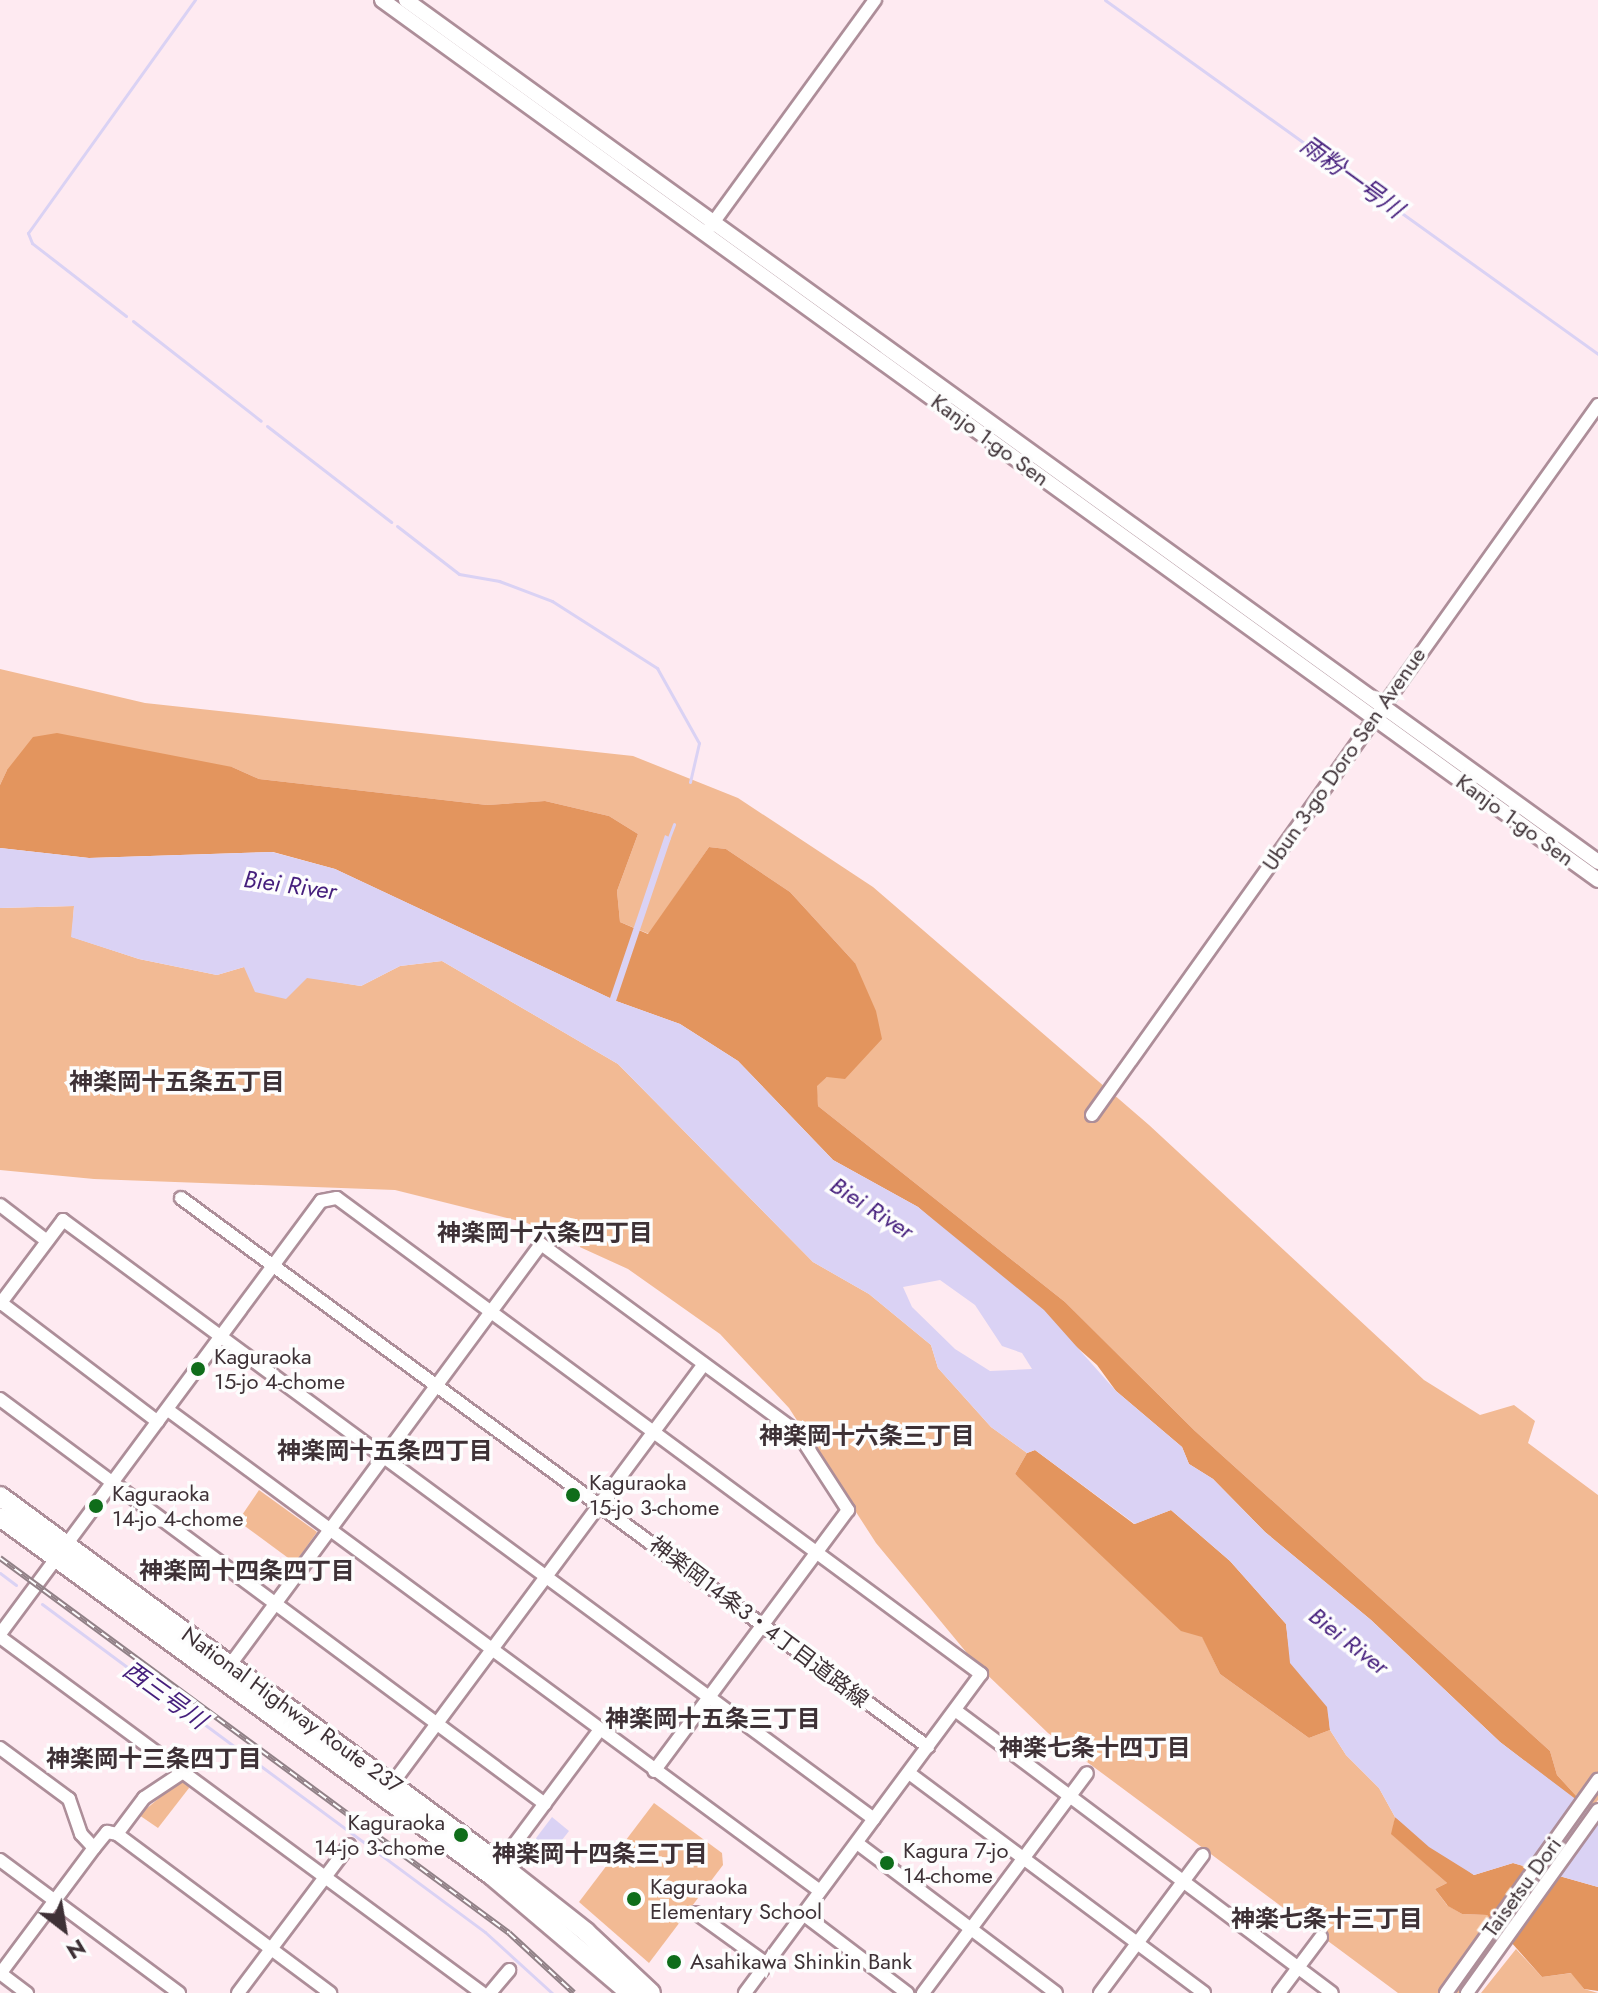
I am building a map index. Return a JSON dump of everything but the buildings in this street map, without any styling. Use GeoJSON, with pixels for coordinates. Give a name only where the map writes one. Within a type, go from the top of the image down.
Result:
{"type":"FeatureCollection","features":[{"type":"Feature","properties":{"kind":"highway","name":"National Highway Route 237"},"geometry":{"type":"LineString","coordinates":[[0,1496],[62,1552]]}},
{"type":"Feature","properties":{"kind":"highway","name":"National Highway Route 237"},"geometry":{"type":"LineString","coordinates":[[0,1517],[62,1552],[495,1870],[586,1932],[651,1993]]}},
{"type":"Feature","properties":{"kind":"highway","name":"National Highway Route 237"},"geometry":{"type":"LineString","coordinates":[[495,1870],[630,1993]]}},
{"type":"Feature","properties":{"kind":"main road","name":"Kanjo 1-go Sen"},"geometry":{"type":"LineString","coordinates":[[382,0],[709,228],[1378,711],[1598,862]]}},
{"type":"Feature","properties":{"kind":"main road","name":"Kanjo 1-go Sen"},"geometry":{"type":"LineString","coordinates":[[406,0],[709,228]]}},
{"type":"Feature","properties":{"kind":"main road","name":"Kanjo 1-go Sen"},"geometry":{"type":"LineString","coordinates":[[1378,711],[1598,880]]}},
{"type":"Feature","properties":{"kind":"street"},"geometry":{"type":"LineString","coordinates":[[709,228],[875,0]]}},
{"type":"Feature","properties":{"kind":"street","name":"Ubun 3-go Doro Sen Avenue"},"geometry":{"type":"LineString","coordinates":[[1092,1115],[1598,405]]}},
{"type":"Feature","properties":{"kind":"street","name":"神楽岡14条3・4丁目道路線"},"geometry":{"type":"LineString","coordinates":[[181,1198],[928,1747]]}},
{"type":"Feature","properties":{"kind":"street"},"geometry":{"type":"LineString","coordinates":[[482,1993],[0,1636],[321,1201],[337,1198],[981,1674],[748,1989],[763,1993]]}},
{"type":"Feature","properties":{"kind":"street"},"geometry":{"type":"LineString","coordinates":[[0,1205],[47,1241]]}},
{"type":"Feature","properties":{"kind":"street"},"geometry":{"type":"LineString","coordinates":[[158,1422],[0,1303],[63,1220],[874,1819]]}},
{"type":"Feature","properties":{"kind":"street"},"geometry":{"type":"LineString","coordinates":[[226,1670],[541,1244],[798,1433],[848,1510],[654,1771]]}},
{"type":"Feature","properties":{"kind":"street"},"geometry":{"type":"LineString","coordinates":[[387,1790],[704,1364]]}},
{"type":"Feature","properties":{"kind":"street"},"geometry":{"type":"LineString","coordinates":[[0,1399],[545,1804]]}},
{"type":"Feature","properties":{"kind":"street"},"geometry":{"type":"LineString","coordinates":[[168,1410],[599,1731],[820,1891]]}},
{"type":"Feature","properties":{"kind":"street"},"geometry":{"type":"LineString","coordinates":[[955,1710],[1332,1993]]}},
{"type":"Feature","properties":{"kind":"street"},"geometry":{"type":"LineString","coordinates":[[495,1870],[599,1731]]}},
{"type":"Feature","properties":{"kind":"street"},"geometry":{"type":"LineString","coordinates":[[0,1748],[69,1799],[81,1834],[94,1848]]}},
{"type":"Feature","properties":{"kind":"street"},"geometry":{"type":"LineString","coordinates":[[117,1834],[144,1798],[183,1772]]}},
{"type":"Feature","properties":{"kind":"street"},"geometry":{"type":"LineString","coordinates":[[909,1773],[1204,1993]]}},
{"type":"Feature","properties":{"kind":"street"},"geometry":{"type":"LineString","coordinates":[[923,1993],[1087,1773]]}},
{"type":"Feature","properties":{"kind":"street","name":"Taisetsu Dori"},"geometry":{"type":"LineString","coordinates":[[1446,1993],[1598,1780]]}},
{"type":"Feature","properties":{"kind":"street"},"geometry":{"type":"LineString","coordinates":[[1467,1993],[1598,1810]]}},
{"type":"Feature","properties":{"kind":"street"},"geometry":{"type":"LineString","coordinates":[[27,1993],[0,1973],[107,1832],[117,1834],[330,1993]]}},
{"type":"Feature","properties":{"kind":"street"},"geometry":{"type":"LineString","coordinates":[[857,1843],[1056,1993]]}},
{"type":"Feature","properties":{"kind":"street"},"geometry":{"type":"LineString","coordinates":[[238,1993],[349,1845]]}},
{"type":"Feature","properties":{"kind":"street"},"geometry":{"type":"LineString","coordinates":[[1100,1993],[1203,1855]]}},
{"type":"Feature","properties":{"kind":"street"},"geometry":{"type":"LineString","coordinates":[[0,1860],[179,1993]]}},
{"type":"Feature","properties":{"kind":"street"},"geometry":{"type":"LineString","coordinates":[[696,1913],[767,1964]]}},
{"type":"Feature","properties":{"kind":"street"},"geometry":{"type":"LineString","coordinates":[[803,1914],[907,1993]]}},
{"type":"Feature","properties":{"kind":"street"},"geometry":{"type":"LineString","coordinates":[[1279,1993],[1321,1937]]}},
{"type":"Feature","properties":{"kind":"street"},"geometry":{"type":"LineString","coordinates":[[490,1993],[509,1970]]}},
{"type":"Feature","properties":{"kind":"shaded area"},"geometry":{"type":"Polygon","coordinates":[[[0,669],[145,703],[633,756],[738,798],[873,887],[1149,1125],[1424,1380],[1480,1415],[1514,1405],[1535,1421],[1528,1443],[1598,1495],[1598,1800],[1590,1811],[1557,1775],[1550,1751],[1195,1431],[1065,1302],[818,1106],[816,1086],[827,1077],[855,963],[790,892],[726,849],[709,847],[649,934],[620,922],[617,891],[638,834],[609,816],[545,801],[487,805],[259,779],[232,767],[7,770],[0,785],[0,669]]]}},
{"type":"Feature","properties":{"kind":"shaded area"},"geometry":{"type":"Polygon","coordinates":[[[57,733],[232,767],[259,779],[487,805],[545,801],[609,816],[638,834],[617,891],[620,922],[648,934],[709,847],[726,849],[790,892],[855,963],[876,1011],[882,1039],[845,1079],[827,1077],[817,1086],[818,1106],[1065,1302],[1195,1431],[1550,1751],[1557,1775],[1590,1811],[1500,1742],[1371,1620],[1265,1532],[1213,1479],[1189,1464],[1182,1447],[1116,1391],[1097,1365],[918,1207],[833,1160],[738,1061],[680,1024],[616,1001],[335,869],[273,852],[89,858],[0,848],[0,785],[7,770],[33,737],[57,733]]]}},
{"type":"Feature","properties":{"kind":"shaded area"},"geometry":{"type":"Polygon","coordinates":[[[74,906],[72,937],[139,959],[217,975],[244,967],[361,986],[400,966],[442,961],[618,1064],[813,1262],[869,1294],[931,1345],[938,1368],[991,1427],[1027,1453],[1015,1474],[1202,1636],[1220,1674],[1309,1738],[1330,1730],[1346,1755],[1379,1788],[1395,1817],[1392,1834],[1447,1883],[1435,1889],[1447,1905],[1462,1914],[1487,1915],[1504,1934],[1461,1993],[1398,1993],[1048,1733],[976,1664],[876,1543],[789,1408],[720,1334],[628,1269],[527,1223],[395,1190],[94,1179],[0,1170],[0,908],[74,906]]]}},
{"type":"Feature","properties":{"kind":"shaded area"},"geometry":{"type":"Polygon","coordinates":[[[1035,1450],[1134,1524],[1171,1510],[1230,1561],[1286,1624],[1291,1663],[1328,1707],[1330,1730],[1309,1738],[1220,1674],[1202,1637],[1181,1631],[1015,1474],[1027,1453],[1035,1450]]]}},
{"type":"Feature","properties":{"kind":"shaded area"},"geometry":{"type":"Polygon","coordinates":[[[259,1490],[317,1532],[295,1563],[238,1521],[259,1490]]]}},
{"type":"Feature","properties":{"kind":"shaded area"},"geometry":{"type":"Polygon","coordinates":[[[178,1782],[187,1782],[189,1788],[158,1828],[139,1815],[178,1782]]]}},
{"type":"Feature","properties":{"kind":"shaded area"},"geometry":{"type":"Polygon","coordinates":[[[654,1803],[722,1853],[723,1865],[649,1963],[579,1902],[654,1803]]]}},
{"type":"Feature","properties":{"kind":"shaded area"},"geometry":{"type":"Polygon","coordinates":[[[1395,1817],[1474,1875],[1513,1863],[1598,1887],[1598,1991],[1584,1989],[1571,1973],[1542,1977],[1487,1915],[1462,1914],[1448,1906],[1435,1889],[1447,1883],[1391,1834],[1395,1817]]]}},
{"type":"Feature","properties":{"kind":"shaded area"},"geometry":{"type":"Polygon","coordinates":[[[1516,1949],[1542,1977],[1572,1973],[1584,1989],[1598,1993],[1481,1993],[1516,1949]]]}},
{"type":"Feature","properties":{"kind":"water","name":"Biei River"},"geometry":{"type":"Polygon","coordinates":[[[665,835],[671,838],[616,1001],[680,1024],[738,1061],[833,1160],[918,1207],[1044,1310],[1116,1391],[1182,1447],[1189,1464],[1213,1479],[1265,1532],[1371,1620],[1500,1742],[1598,1816],[1598,1887],[1513,1863],[1474,1875],[1429,1847],[1395,1817],[1379,1788],[1346,1755],[1330,1730],[1327,1707],[1290,1663],[1286,1624],[1230,1561],[1171,1510],[1135,1524],[1035,1450],[1027,1453],[991,1427],[938,1368],[931,1345],[869,1294],[813,1262],[618,1064],[442,961],[400,966],[361,986],[307,978],[286,999],[255,992],[244,967],[217,975],[139,959],[71,937],[74,906],[0,908],[0,848],[89,858],[272,852],[335,869],[610,998],[665,835]],[[940,1280],[903,1287],[912,1307],[955,1349],[990,1371],[1032,1369],[1022,1353],[1002,1346],[975,1305],[940,1280]]]}},
{"type":"Feature","properties":{"kind":"water"},"geometry":{"type":"Polygon","coordinates":[[[552,1817],[569,1831],[541,1867],[524,1854],[552,1817]]]}},
{"type":"Feature","properties":{"kind":"waterway"},"geometry":{"type":"LineString","coordinates":[[126,316],[32,243],[28,233],[195,0]]}},
{"type":"Feature","properties":{"kind":"waterway","name":"雨粉一号川"},"geometry":{"type":"LineString","coordinates":[[1105,0],[1598,354]]}},
{"type":"Feature","properties":{"kind":"waterway"},"geometry":{"type":"LineString","coordinates":[[133,321],[261,421]]}},
{"type":"Feature","properties":{"kind":"waterway"},"geometry":{"type":"LineString","coordinates":[[267,426],[391,522]]}},
{"type":"Feature","properties":{"kind":"waterway"},"geometry":{"type":"LineString","coordinates":[[397,526],[459,574],[499,581],[552,601],[657,668],[699,743],[690,782]]}},
{"type":"Feature","properties":{"kind":"waterway"},"geometry":{"type":"LineString","coordinates":[[668,840],[674,824]]}},
{"type":"Feature","properties":{"kind":"waterway","name":"西三号川"},"geometry":{"type":"LineString","coordinates":[[0,1573],[16,1585]]}},
{"type":"Feature","properties":{"kind":"waterway","name":"西三号川"},"geometry":{"type":"LineString","coordinates":[[42,1604],[485,1932],[552,1993]]}},
{"type":"Feature","properties":{"kind":"railway"},"geometry":{"type":"LineString","coordinates":[[0,1558],[509,1933],[574,1993]]}},
{"type":"Feature","properties":{"kind":"place","name":"Kaguraoka 15-jo 4-chome"},"geometry":{"type":"Point","coordinates":[198,1369]}},
{"type":"Feature","properties":{"kind":"place","name":"Kaguraoka 15-jo 3-chome"},"geometry":{"type":"Point","coordinates":[573,1495]}},
{"type":"Feature","properties":{"kind":"place","name":"Kaguraoka 14-jo 4-chome"},"geometry":{"type":"Point","coordinates":[96,1506]}},
{"type":"Feature","properties":{"kind":"place","name":"Kaguraoka 14-jo 3-chome"},"geometry":{"type":"Point","coordinates":[461,1835]}},
{"type":"Feature","properties":{"kind":"place","name":"Kagura 7-jo 14-chome"},"geometry":{"type":"Point","coordinates":[887,1863]}},
{"type":"Feature","properties":{"kind":"place","name":"Kaguraoka Elementary School"},"geometry":{"type":"Point","coordinates":[634,1899]}},
{"type":"Feature","properties":{"kind":"place","name":"Asahikawa Shinkin Bank"},"geometry":{"type":"Point","coordinates":[674,1962]}},
{"type":"Feature","properties":{"kind":"district","name":"神楽岡十五条五丁目"},"geometry":{"type":"Point","coordinates":[177,1082]}},
{"type":"Feature","properties":{"kind":"district","name":"神楽岡十六条四丁目"},"geometry":{"type":"Point","coordinates":[545,1233]}},
{"type":"Feature","properties":{"kind":"district","name":"神楽岡十六条三丁目"},"geometry":{"type":"Point","coordinates":[867,1436]}},
{"type":"Feature","properties":{"kind":"district","name":"神楽岡十五条四丁目"},"geometry":{"type":"Point","coordinates":[385,1451]}},
{"type":"Feature","properties":{"kind":"district","name":"神楽岡十四条四丁目"},"geometry":{"type":"Point","coordinates":[247,1571]}},
{"type":"Feature","properties":{"kind":"district","name":"神楽岡十五条三丁目"},"geometry":{"type":"Point","coordinates":[713,1719]}},
{"type":"Feature","properties":{"kind":"district","name":"神楽七条十四丁目"},"geometry":{"type":"Point","coordinates":[1095,1748]}},
{"type":"Feature","properties":{"kind":"district","name":"神楽岡十三条四丁目"},"geometry":{"type":"Point","coordinates":[154,1759]}},
{"type":"Feature","properties":{"kind":"district","name":"神楽岡十四条三丁目"},"geometry":{"type":"Point","coordinates":[600,1854]}},
{"type":"Feature","properties":{"kind":"district","name":"神楽七条十三丁目"},"geometry":{"type":"Point","coordinates":[1327,1919]}}]}
